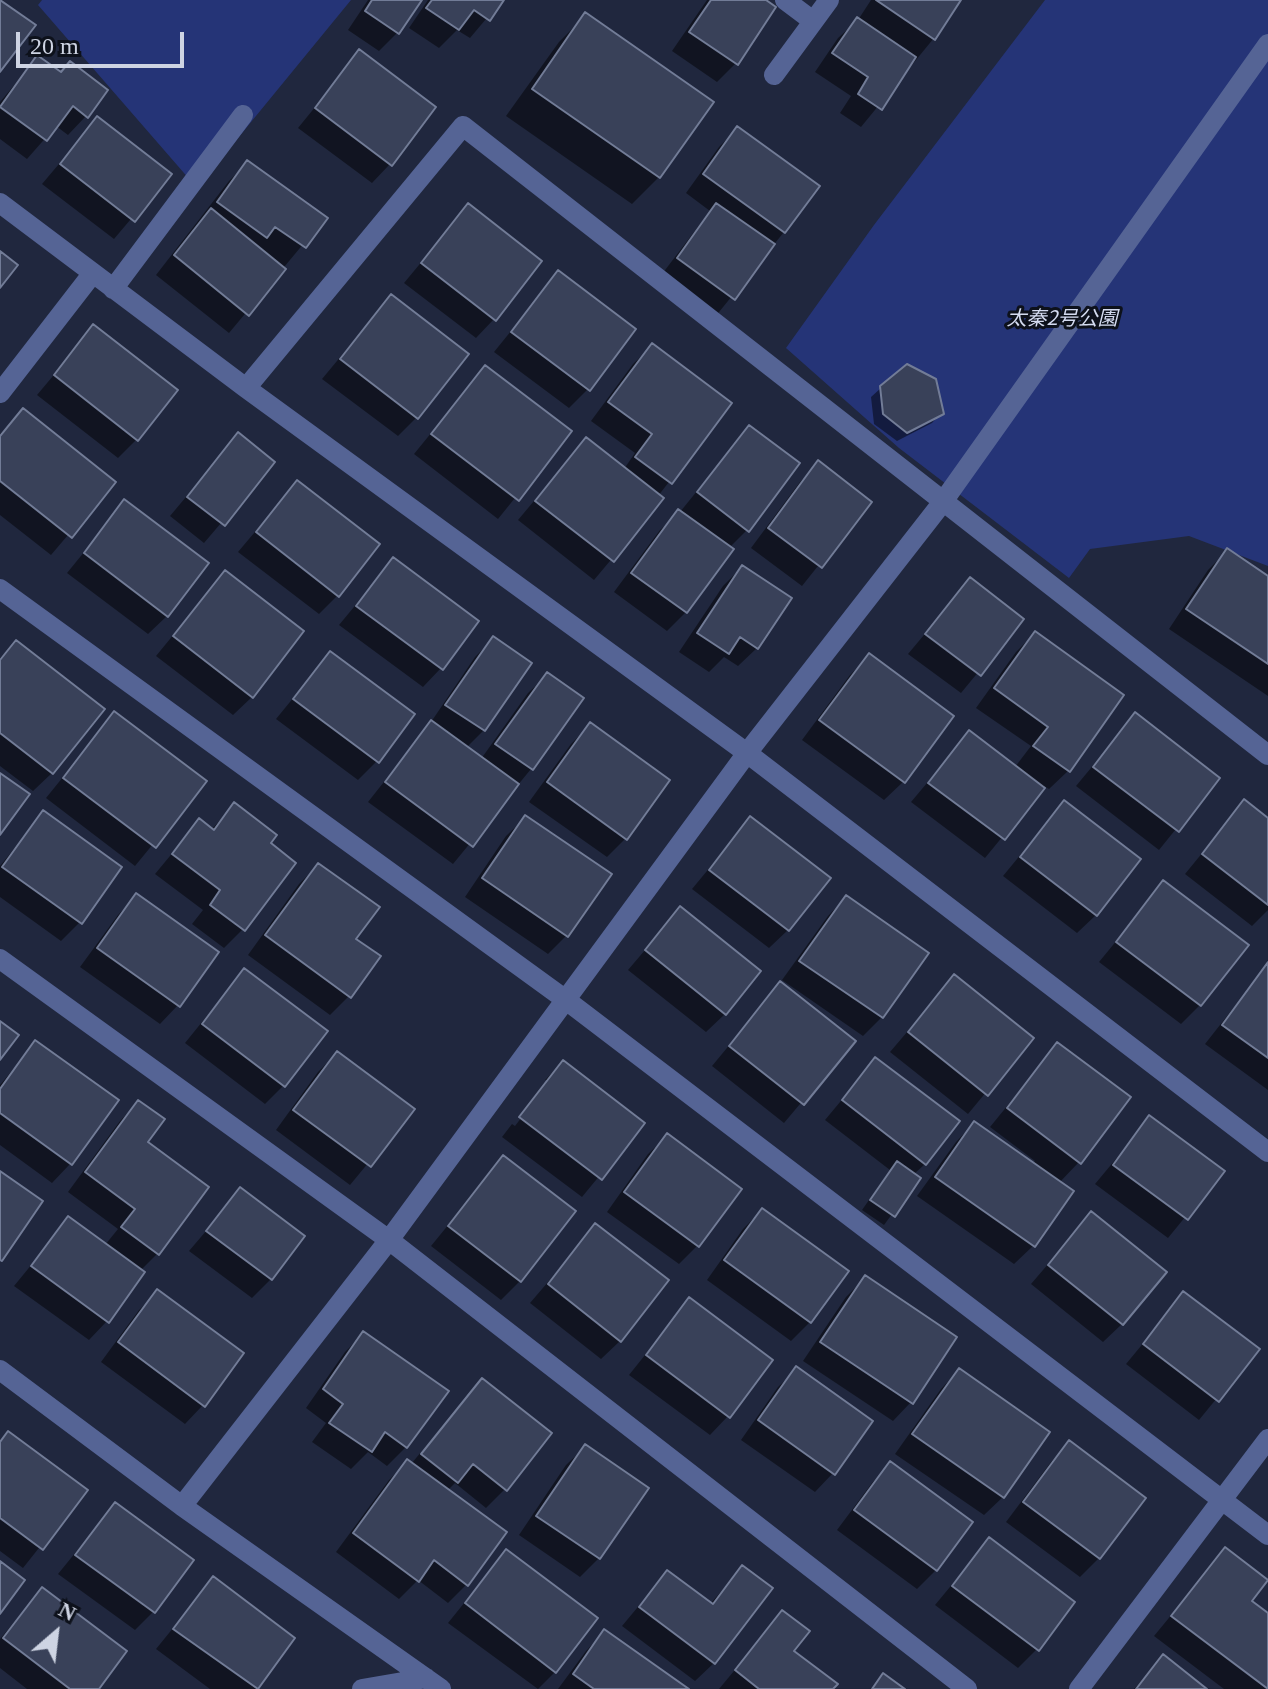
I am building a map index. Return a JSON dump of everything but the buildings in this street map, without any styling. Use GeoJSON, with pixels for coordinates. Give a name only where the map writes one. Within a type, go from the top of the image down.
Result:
{"type":"FeatureCollection","features":[{"type":"Feature","properties":{"kind":"street"},"geometry":{"type":"LineString","coordinates":[[785,0],[813,21]]}},
{"type":"Feature","properties":{"kind":"street"},"geometry":{"type":"LineString","coordinates":[[774,75],[829,0]]}},
{"type":"Feature","properties":{"kind":"street"},"geometry":{"type":"LineString","coordinates":[[182,1506],[389,1240],[747,753],[942,503],[1268,44]]}},
{"type":"Feature","properties":{"kind":"street"},"geometry":{"type":"LineString","coordinates":[[113,289],[243,115]]}},
{"type":"Feature","properties":{"kind":"street"},"geometry":{"type":"LineString","coordinates":[[246,388],[463,126],[1268,755]]}},
{"type":"Feature","properties":{"kind":"street"},"geometry":{"type":"LineString","coordinates":[[0,203],[246,388],[747,753],[1268,1152]]}},
{"type":"Feature","properties":{"kind":"street"},"geometry":{"type":"LineString","coordinates":[[0,393],[93,273]]}},
{"type":"Feature","properties":{"kind":"street"},"geometry":{"type":"LineString","coordinates":[[0,589],[566,1000],[1268,1535]]}},
{"type":"Feature","properties":{"kind":"street"},"geometry":{"type":"LineString","coordinates":[[0,959],[389,1240],[967,1689]]}},
{"type":"Feature","properties":{"kind":"street"},"geometry":{"type":"LineString","coordinates":[[1,1373],[182,1506],[434,1683]]}},
{"type":"Feature","properties":{"kind":"street"},"geometry":{"type":"LineString","coordinates":[[1079,1689],[1268,1439]]}},
{"type":"Feature","properties":{"kind":"street"},"geometry":{"type":"LineString","coordinates":[[362,1689],[434,1683]]}},
{"type":"Feature","properties":{"kind":"green space"},"geometry":{"type":"Polygon","coordinates":[[[42,0],[351,0],[197,188],[38,5],[42,0]]]}},
{"type":"Feature","properties":{"kind":"green space","name":"太秦2号公園"},"geometry":{"type":"Polygon","coordinates":[[[1045,0],[1268,0],[1268,566],[1189,536],[1090,549],[1069,578],[899,448],[786,348],[874,225],[1045,0]]]}}]}
